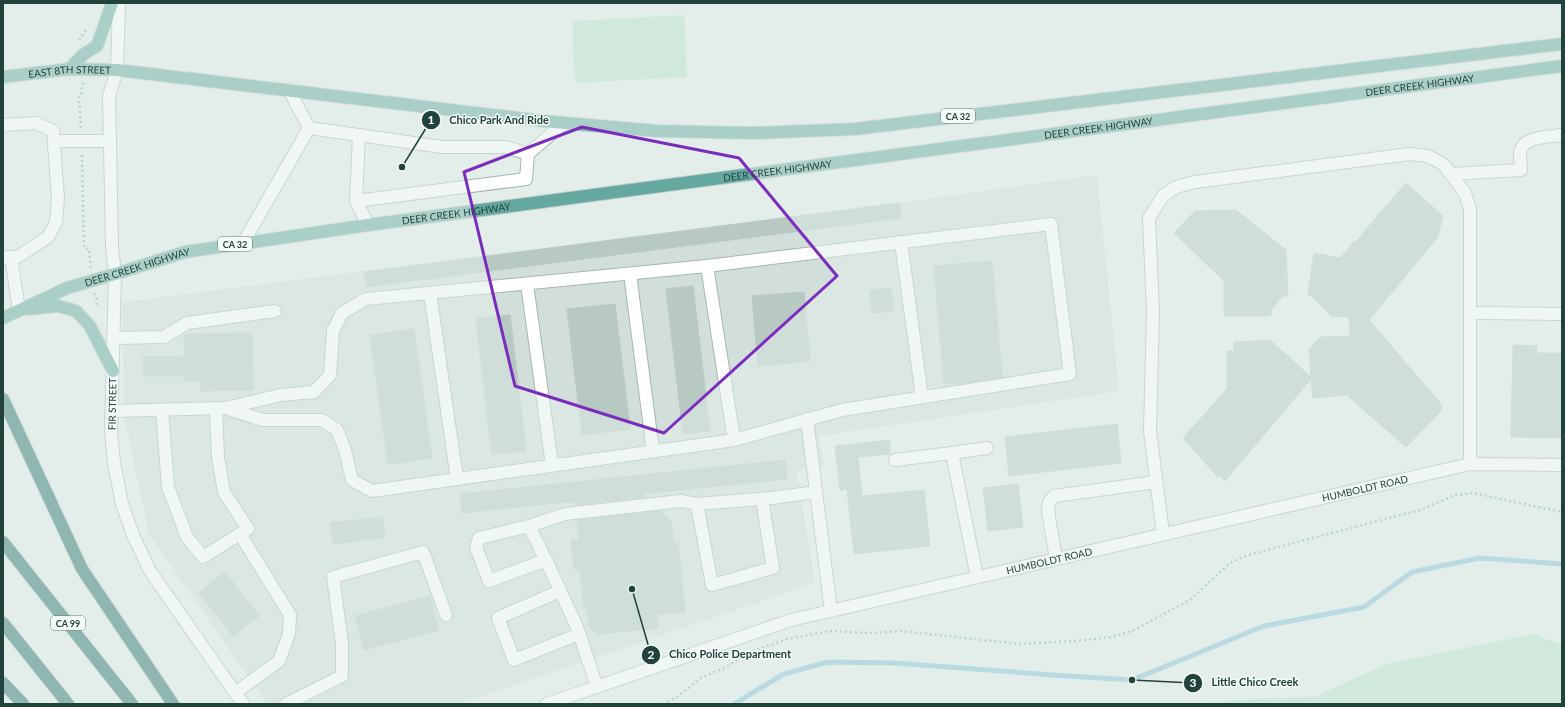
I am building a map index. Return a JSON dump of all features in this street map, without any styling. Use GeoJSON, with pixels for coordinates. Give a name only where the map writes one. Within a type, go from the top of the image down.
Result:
{"type":"FeatureCollection","features":[{"type":"Feature","properties":{"kind":"highway"},"geometry":{"type":"LineString","coordinates":[[3,399],[82,569],[174,704]]}},
{"type":"Feature","properties":{"kind":"highway","name":"CA 99"},"geometry":{"type":"LineString","coordinates":[[3,542],[132,704]]}},
{"type":"Feature","properties":{"kind":"highway"},"geometry":{"type":"LineString","coordinates":[[3,623],[68,704]]}},
{"type":"Feature","properties":{"kind":"highway"},"geometry":{"type":"LineString","coordinates":[[3,683],[23,704]]}},
{"type":"Feature","properties":{"kind":"main road"},"geometry":{"type":"LineString","coordinates":[[69,69],[84,54],[97,46],[112,3]]}},
{"type":"Feature","properties":{"kind":"main road","name":"CA 32"},"geometry":{"type":"LineString","coordinates":[[117,70],[564,123],[658,131],[753,133],[855,128],[1562,44]]}},
{"type":"Feature","properties":{"kind":"main road","name":"DEER CREEK HIGHWAY"},"geometry":{"type":"LineString","coordinates":[[3,318],[67,288],[185,252],[368,225],[1562,66]]}},
{"type":"Feature","properties":{"kind":"main road","name":"EAST 8TH STREET"},"geometry":{"type":"LineString","coordinates":[[3,77],[69,69],[117,70]]}},
{"type":"Feature","properties":{"kind":"main road"},"geometry":{"type":"LineString","coordinates":[[19,310],[58,306],[76,311],[90,326],[113,371]]}},
{"type":"Feature","properties":{"kind":"street","name":"EAST 8TH STREET"},"geometry":{"type":"LineString","coordinates":[[117,70],[118,3]]}},
{"type":"Feature","properties":{"kind":"street","name":"FIR STREET"},"geometry":{"type":"LineString","coordinates":[[117,70],[109,96],[112,246],[115,274],[111,431],[114,463],[122,504],[133,535],[150,572],[243,704]]}},
{"type":"Feature","properties":{"kind":"street"},"geometry":{"type":"LineString","coordinates":[[289,90],[309,128]]}},
{"type":"Feature","properties":{"kind":"street"},"geometry":{"type":"LineString","coordinates":[[3,125],[36,123],[53,130],[54,141],[58,198],[56,222],[48,237],[19,256],[7,258],[19,310]]}},
{"type":"Feature","properties":{"kind":"street"},"geometry":{"type":"LineString","coordinates":[[356,201],[526,179],[528,154],[564,123]]}},
{"type":"Feature","properties":{"kind":"street"},"geometry":{"type":"LineString","coordinates":[[309,128],[442,147],[506,147],[528,154]]}},
{"type":"Feature","properties":{"kind":"street"},"geometry":{"type":"LineString","coordinates":[[243,243],[309,128]]}},
{"type":"Feature","properties":{"kind":"street"},"geometry":{"type":"LineString","coordinates":[[359,135],[356,201],[368,225]]}},
{"type":"Feature","properties":{"kind":"street"},"geometry":{"type":"LineString","coordinates":[[1450,174],[1521,170],[1520,152],[1525,144],[1533,139],[1562,135]]}},
{"type":"Feature","properties":{"kind":"street"},"geometry":{"type":"LineString","coordinates":[[54,141],[110,141]]}},
{"type":"Feature","properties":{"kind":"street"},"geometry":{"type":"LineString","coordinates":[[1163,534],[1150,431],[1153,312],[1149,218],[1163,196],[1176,187],[1195,182],[1409,154],[1428,156],[1443,164],[1465,193],[1470,209],[1470,464]]}},
{"type":"Feature","properties":{"kind":"street"},"geometry":{"type":"LineString","coordinates":[[112,411],[221,408],[282,395],[314,392],[330,375],[333,331],[342,314],[366,299],[707,266],[1051,224],[1070,374],[842,410],[734,440],[372,491],[352,480],[345,450],[337,430],[322,420],[264,420],[221,408]]}},
{"type":"Feature","properties":{"kind":"street"},"geometry":{"type":"LineString","coordinates":[[901,242],[922,397]]}},
{"type":"Feature","properties":{"kind":"street"},"geometry":{"type":"LineString","coordinates":[[707,266],[734,440]]}},
{"type":"Feature","properties":{"kind":"street"},"geometry":{"type":"LineString","coordinates":[[630,274],[653,451]]}},
{"type":"Feature","properties":{"kind":"street"},"geometry":{"type":"LineString","coordinates":[[527,284],[552,465]]}},
{"type":"Feature","properties":{"kind":"street"},"geometry":{"type":"LineString","coordinates":[[430,293],[457,479]]}},
{"type":"Feature","properties":{"kind":"street"},"geometry":{"type":"LineString","coordinates":[[113,338],[164,337],[187,323],[275,311]]}},
{"type":"Feature","properties":{"kind":"street"},"geometry":{"type":"LineString","coordinates":[[1471,313],[1562,314]]}},
{"type":"Feature","properties":{"kind":"street"},"geometry":{"type":"LineString","coordinates":[[162,410],[168,487],[187,537],[203,556],[248,529],[224,492],[218,457],[221,408]]}},
{"type":"Feature","properties":{"kind":"street"},"geometry":{"type":"LineString","coordinates":[[807,419],[831,611]]}},
{"type":"Feature","properties":{"kind":"street"},"geometry":{"type":"LineString","coordinates":[[895,460],[988,448]]}},
{"type":"Feature","properties":{"kind":"street"},"geometry":{"type":"LineString","coordinates":[[952,453],[977,577]]}},
{"type":"Feature","properties":{"kind":"street","name":"HUMBOLDT ROAD"},"geometry":{"type":"LineString","coordinates":[[547,704],[791,620],[1470,464],[1562,465]]}},
{"type":"Feature","properties":{"kind":"street"},"geometry":{"type":"LineString","coordinates":[[1056,559],[1048,511],[1049,502],[1054,496],[1156,482]]}},
{"type":"Feature","properties":{"kind":"street"},"geometry":{"type":"LineString","coordinates":[[546,560],[489,581],[476,547],[479,538],[529,526],[565,514],[681,501],[697,504],[762,499],[816,492]]}},
{"type":"Feature","properties":{"kind":"street"},"geometry":{"type":"LineString","coordinates":[[697,504],[712,585],[773,568],[762,499]]}},
{"type":"Feature","properties":{"kind":"street"},"geometry":{"type":"LineString","coordinates":[[529,526],[579,634],[597,687]]}},
{"type":"Feature","properties":{"kind":"street"},"geometry":{"type":"LineString","coordinates":[[235,693],[279,661],[289,634],[290,615],[240,534]]}},
{"type":"Feature","properties":{"kind":"street"},"geometry":{"type":"LineString","coordinates":[[286,704],[342,676],[342,644],[333,577],[423,552],[446,615]]}},
{"type":"Feature","properties":{"kind":"street"},"geometry":{"type":"LineString","coordinates":[[560,591],[498,618],[514,660],[579,634]]}},
{"type":"Feature","properties":{"kind":"path"},"geometry":{"type":"LineString","coordinates":[[84,45],[78,41],[89,25]]}},
{"type":"Feature","properties":{"kind":"path"},"geometry":{"type":"LineString","coordinates":[[81,96],[79,97],[82,141],[84,248],[89,249]]}},
{"type":"Feature","properties":{"kind":"path"},"geometry":{"type":"LineString","coordinates":[[93,308],[98,306],[95,296]]}},
{"type":"Feature","properties":{"kind":"path"},"geometry":{"type":"LineString","coordinates":[[663,704],[676,698],[701,678],[728,666],[745,654],[787,639],[829,631],[869,633],[900,631],[1019,644],[1075,641],[1111,636],[1132,631],[1190,600],[1230,563],[1236,560],[1248,555],[1420,510],[1455,495],[1473,493],[1562,512]]}},
{"type":"Feature","properties":{"kind":"highlighted area"},"geometry":{"type":"Polygon","coordinates":[[[582,127],[739,158],[837,276],[664,433],[515,386],[464,172],[582,127]]]}},
{"type":"Feature","properties":{"kind":"shaded area"},"geometry":{"type":"Polygon","coordinates":[[[1097,175],[1119,391],[819,436],[824,466],[797,471],[815,583],[458,704],[267,704],[149,534],[124,417],[122,302],[899,203],[1097,175]]]}},
{"type":"Feature","properties":{"kind":"green space"},"geometry":{"type":"Polygon","coordinates":[[[684,15],[687,77],[575,83],[572,21],[684,15]]]}},
{"type":"Feature","properties":{"kind":"green space"},"geometry":{"type":"Polygon","coordinates":[[[1533,634],[1562,645],[1562,704],[1195,704],[1317,696],[1386,664],[1533,634]]]}},
{"type":"Feature","properties":{"kind":"building"},"geometry":{"type":"Polygon","coordinates":[[[1406,183],[1443,216],[1437,238],[1369,320],[1441,404],[1441,411],[1406,447],[1347,395],[1313,398],[1311,379],[1225,481],[1220,475],[1218,477],[1183,438],[1227,389],[1227,351],[1234,351],[1234,342],[1270,340],[1311,377],[1309,349],[1321,337],[1350,336],[1349,317],[1331,316],[1308,293],[1314,253],[1340,258],[1355,241],[1356,242],[1406,183]]]}},
{"type":"Feature","properties":{"kind":"building"},"geometry":{"type":"Polygon","coordinates":[[[899,203],[901,218],[366,287],[364,272],[899,203]]]}},
{"type":"Feature","properties":{"kind":"building"},"geometry":{"type":"Polygon","coordinates":[[[1236,210],[1286,250],[1288,296],[1283,296],[1271,309],[1271,316],[1224,316],[1224,281],[1174,233],[1195,211],[1236,210]]]}},
{"type":"Feature","properties":{"kind":"building"},"geometry":{"type":"Polygon","coordinates":[[[992,261],[1002,377],[974,382],[944,384],[934,266],[992,261]]]}},
{"type":"Feature","properties":{"kind":"building"},"geometry":{"type":"Polygon","coordinates":[[[693,286],[710,431],[683,434],[666,289],[693,286]]]}},
{"type":"Feature","properties":{"kind":"building"},"geometry":{"type":"Polygon","coordinates":[[[891,288],[894,311],[872,313],[870,291],[891,288]]]}},
{"type":"Feature","properties":{"kind":"building"},"geometry":{"type":"Polygon","coordinates":[[[804,292],[810,361],[758,366],[752,296],[804,292]]]}},
{"type":"Feature","properties":{"kind":"building"},"geometry":{"type":"Polygon","coordinates":[[[615,304],[630,429],[582,435],[567,309],[615,304]]]}},
{"type":"Feature","properties":{"kind":"building"},"geometry":{"type":"Polygon","coordinates":[[[510,315],[526,451],[492,454],[476,319],[510,315]]]}},
{"type":"Feature","properties":{"kind":"building"},"geometry":{"type":"Polygon","coordinates":[[[414,329],[432,458],[388,464],[370,335],[414,329]]]}},
{"type":"Feature","properties":{"kind":"building"},"geometry":{"type":"Polygon","coordinates":[[[252,333],[253,390],[201,391],[201,381],[185,382],[185,376],[144,376],[143,357],[185,356],[185,334],[252,333]]]}},
{"type":"Feature","properties":{"kind":"building"},"geometry":{"type":"Polygon","coordinates":[[[1513,345],[1537,346],[1537,353],[1562,353],[1562,438],[1511,437],[1513,345]]]}},
{"type":"Feature","properties":{"kind":"building"},"geometry":{"type":"Polygon","coordinates":[[[1117,424],[1121,463],[1009,476],[1005,437],[1117,424]]]}},
{"type":"Feature","properties":{"kind":"building"},"geometry":{"type":"Polygon","coordinates":[[[890,440],[890,454],[858,457],[862,496],[924,490],[930,546],[854,554],[847,489],[840,490],[835,446],[890,440]]]}},
{"type":"Feature","properties":{"kind":"building"},"geometry":{"type":"Polygon","coordinates":[[[785,460],[787,479],[643,494],[646,497],[575,505],[575,501],[462,513],[460,494],[785,460]]]}},
{"type":"Feature","properties":{"kind":"building"},"geometry":{"type":"Polygon","coordinates":[[[1018,484],[1023,527],[988,531],[983,488],[1018,484]]]}},
{"type":"Feature","properties":{"kind":"building"},"geometry":{"type":"Polygon","coordinates":[[[661,511],[671,521],[673,543],[678,543],[685,612],[656,614],[658,628],[598,634],[589,627],[587,609],[584,609],[580,569],[574,569],[571,540],[579,540],[577,520],[661,511]]]}},
{"type":"Feature","properties":{"kind":"building"},"geometry":{"type":"Polygon","coordinates":[[[382,517],[385,537],[333,544],[330,523],[382,517]]]}},
{"type":"Feature","properties":{"kind":"building"},"geometry":{"type":"Polygon","coordinates":[[[225,572],[259,616],[233,636],[199,593],[225,572]]]}},
{"type":"Feature","properties":{"kind":"building"},"geometry":{"type":"Polygon","coordinates":[[[430,596],[439,630],[364,650],[355,616],[430,596]]]}},
{"type":"Feature","properties":{"kind":"waterway"},"geometry":{"type":"LineString","coordinates":[[734,704],[784,674],[828,662],[895,663],[1132,680],[1264,626],[1364,607],[1412,572],[1480,558],[1562,564]]}},
{"type":"Feature","properties":{"kind":"place","name":"Chico Park And Ride"},"geometry":{"type":"Point","coordinates":[402,167]}},
{"type":"Feature","properties":{"kind":"place","name":"Chico Police Department"},"geometry":{"type":"Point","coordinates":[632,589]}},
{"type":"Feature","properties":{"kind":"place","name":"Little Chico Creek"},"geometry":{"type":"Point","coordinates":[1132,680]}}]}
